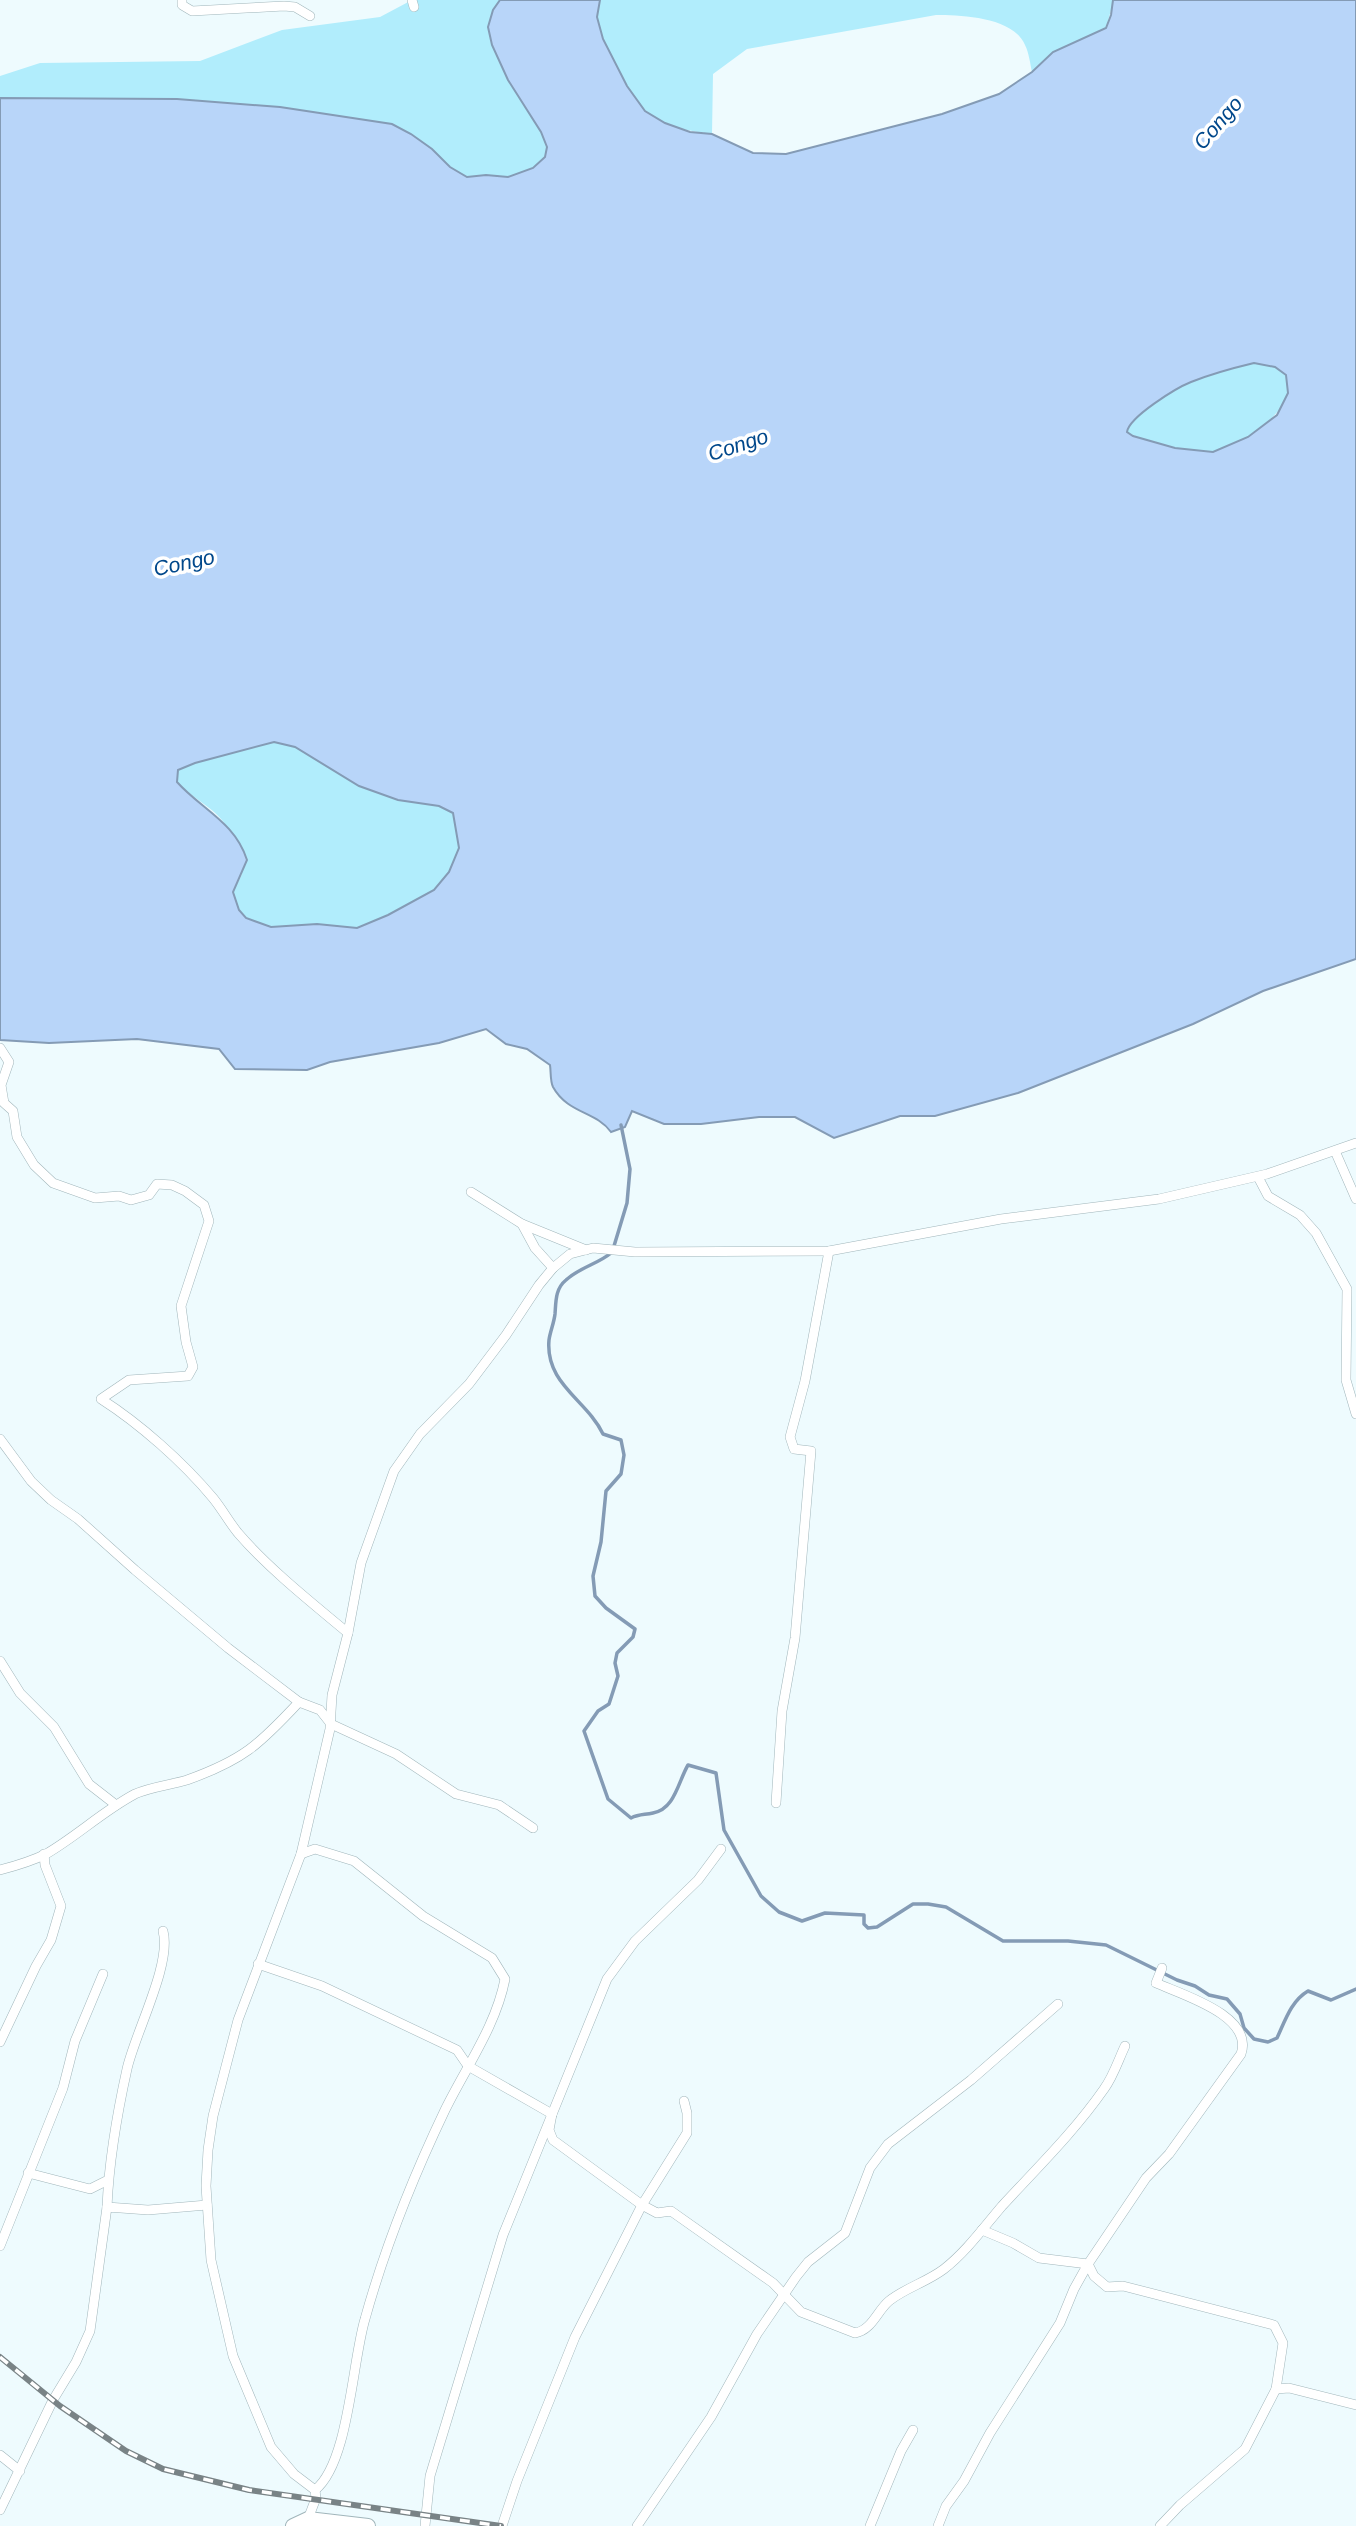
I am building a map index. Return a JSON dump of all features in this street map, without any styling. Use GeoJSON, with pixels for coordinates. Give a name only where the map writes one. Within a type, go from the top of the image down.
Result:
{"type":"FeatureCollection","features":[{"type":"Feature","properties":{"kind":"main road"},"geometry":{"type":"LineString","coordinates":[[293,2526],[309,2519],[368,2526]]}},
{"type":"Feature","properties":{"kind":"street"},"geometry":{"type":"LineString","coordinates":[[182,0],[182,5],[192,11],[293,3],[310,16]]}},
{"type":"Feature","properties":{"kind":"street"},"geometry":{"type":"LineString","coordinates":[[0,1048],[9,1062],[1,1085],[2,1094],[4,1103],[13,1111],[17,1137],[34,1165],[53,1183],[95,1198],[119,1196],[131,1200],[149,1195],[157,1184],[172,1185],[204,1205],[209,1221],[181,1306],[193,1367],[188,1376],[129,1380],[102,1399],[125,1415],[187,1471],[212,1498],[238,1533],[348,1633]]}},
{"type":"Feature","properties":{"kind":"street"},"geometry":{"type":"LineString","coordinates":[[309,2519],[317,2498],[315,2490],[294,2474],[271,2447],[233,2356],[211,2260],[206,2186],[212,2116],[238,2020],[300,1854],[331,1724],[332,1695],[348,1633],[361,1563],[394,1471],[420,1434],[469,1384],[553,1268],[570,1254],[612,1249],[635,1252],[829,1251],[1001,1219],[1159,1199],[1258,1177],[1356,1143]]}},
{"type":"Feature","properties":{"kind":"street"},"geometry":{"type":"LineString","coordinates":[[1335,1151],[1356,1199]]}},
{"type":"Feature","properties":{"kind":"street"},"geometry":{"type":"LineString","coordinates":[[1258,1177],[1268,1196],[1300,1214],[1316,1233],[1348,1289],[1346,1380],[1356,1414]]}},
{"type":"Feature","properties":{"kind":"street"},"geometry":{"type":"LineString","coordinates":[[471,1192],[522,1224],[586,1250]]}},
{"type":"Feature","properties":{"kind":"street"},"geometry":{"type":"LineString","coordinates":[[522,1224],[535,1248],[553,1268]]}},
{"type":"Feature","properties":{"kind":"street"},"geometry":{"type":"LineString","coordinates":[[776,1803],[782,1711],[795,1638],[811,1451],[794,1449],[790,1437],[807,1368],[829,1251]]}},
{"type":"Feature","properties":{"kind":"street"},"geometry":{"type":"LineString","coordinates":[[0,1439],[31,1481],[51,1500],[78,1519],[228,1648],[299,1702],[320,1710],[331,1724],[396,1754],[456,1794],[499,1805],[533,1828]]}},
{"type":"Feature","properties":{"kind":"street"},"geometry":{"type":"LineString","coordinates":[[0,1661],[20,1693],[54,1727],[89,1784],[116,1805]]}},
{"type":"Feature","properties":{"kind":"street"},"geometry":{"type":"LineString","coordinates":[[0,1870],[44,1854],[139,1792],[219,1769],[263,1741],[299,1702]]}},
{"type":"Feature","properties":{"kind":"street"},"geometry":{"type":"LineString","coordinates":[[300,1854],[315,1849],[354,1861],[423,1916],[492,1958],[505,1979],[495,2013],[445,2110],[404,2204],[382,2263],[362,2328],[338,2453],[325,2482],[315,2490]]}},
{"type":"Feature","properties":{"kind":"street"},"geometry":{"type":"LineString","coordinates":[[425,2526],[430,2476],[503,2235],[607,1979],[635,1941],[698,1880],[722,1849]]}},
{"type":"Feature","properties":{"kind":"street"},"geometry":{"type":"LineString","coordinates":[[0,2042],[51,1940],[61,1906],[45,1865],[44,1854]]}},
{"type":"Feature","properties":{"kind":"street"},"geometry":{"type":"LineString","coordinates":[[0,2510],[90,2331],[107,2207],[108,2180],[127,2068],[160,1968],[166,1942],[163,1931]]}},
{"type":"Feature","properties":{"kind":"street"},"geometry":{"type":"LineString","coordinates":[[258,1964],[322,1986],[366,2005],[457,2050],[468,2066],[552,2114]]}},
{"type":"Feature","properties":{"kind":"street"},"geometry":{"type":"LineString","coordinates":[[938,2526],[990,2433],[1060,2323],[1074,2288],[1088,2264],[1146,2178],[1169,2154],[1241,2054],[1244,2045],[1237,2025],[1215,2009],[1156,1983],[1162,1968]]}},
{"type":"Feature","properties":{"kind":"street"},"geometry":{"type":"LineString","coordinates":[[0,2246],[63,2088],[75,2041],[103,1975]]}},
{"type":"Feature","properties":{"kind":"street"},"geometry":{"type":"LineString","coordinates":[[637,2526],[711,2417],[757,2334],[784,2295],[808,2262],[845,2233],[870,2168],[888,2144],[971,2080],[1058,2004]]}},
{"type":"Feature","properties":{"kind":"street"},"geometry":{"type":"LineString","coordinates":[[552,2114],[549,2130],[553,2140],[642,2205],[657,2213],[671,2211],[773,2283],[801,2312],[848,2331],[860,2332],[866,2329],[886,2303],[945,2268],[982,2230],[1088,2111],[1106,2087],[1125,2046]]}},
{"type":"Feature","properties":{"kind":"street"},"geometry":{"type":"LineString","coordinates":[[502,2526],[517,2480],[575,2337],[642,2205],[687,2133],[684,2101]]}},
{"type":"Feature","properties":{"kind":"street"},"geometry":{"type":"LineString","coordinates":[[28,2173],[90,2189],[108,2180]]}},
{"type":"Feature","properties":{"kind":"street"},"geometry":{"type":"LineString","coordinates":[[107,2207],[158,2209],[207,2205]]}},
{"type":"Feature","properties":{"kind":"street"},"geometry":{"type":"LineString","coordinates":[[982,2230],[1039,2258],[1088,2264]]}},
{"type":"Feature","properties":{"kind":"street"},"geometry":{"type":"LineString","coordinates":[[1088,2264],[1094,2276],[1107,2287],[1123,2286],[1274,2325],[1283,2343],[1276,2389],[1245,2449],[1180,2505],[1160,2526]]}},
{"type":"Feature","properties":{"kind":"street"},"geometry":{"type":"LineString","coordinates":[[1276,2389],[1289,2388],[1356,2405]]}},
{"type":"Feature","properties":{"kind":"street"},"geometry":{"type":"LineString","coordinates":[[870,2526],[901,2451],[913,2430]]}},
{"type":"Feature","properties":{"kind":"street"},"geometry":{"type":"LineString","coordinates":[[0,2455],[20,2471]]}},
{"type":"Feature","properties":{"kind":"shaded area"},"geometry":{"type":"Polygon","coordinates":[[[412,0],[500,0],[493,10],[503,65],[508,80],[541,132],[547,147],[545,157],[533,168],[508,177],[467,177],[450,167],[432,149],[411,134],[392,124],[280,107],[177,99],[0,98],[0,76],[40,63],[200,61],[282,30],[380,17],[412,0]]]}},
{"type":"Feature","properties":{"kind":"shaded area"},"geometry":{"type":"Polygon","coordinates":[[[600,0],[1113,0],[1113,3],[1106,28],[1053,52],[1032,72],[1025,45],[1010,29],[998,23],[959,16],[936,15],[747,49],[713,74],[712,134],[669,125],[653,117],[640,105],[616,67],[598,25],[600,0]]]}},
{"type":"Feature","properties":{"kind":"shaded area"},"geometry":{"type":"Polygon","coordinates":[[[1254,363],[1275,367],[1286,375],[1288,391],[1279,411],[1245,439],[1221,450],[1202,452],[1155,443],[1127,432],[1144,411],[1183,385],[1254,363]]]}},
{"type":"Feature","properties":{"kind":"shaded area"},"geometry":{"type":"Polygon","coordinates":[[[274,742],[295,747],[398,800],[439,806],[453,813],[459,848],[449,872],[434,890],[388,915],[356,928],[317,924],[271,927],[246,918],[239,910],[233,892],[242,874],[229,831],[219,816],[177,782],[178,770],[274,742]]]}},
{"type":"Feature","properties":{"kind":"water","name":"Congo"},"geometry":{"type":"Polygon","coordinates":[[[500,0],[600,0],[597,17],[603,39],[627,86],[645,111],[665,123],[690,132],[712,134],[753,153],[786,154],[942,114],[999,94],[1032,72],[1053,52],[1106,28],[1113,0],[1356,0],[1356,959],[1263,991],[1193,1024],[1018,1093],[935,1116],[900,1116],[834,1138],[795,1117],[664,1124],[632,1111],[625,1127],[611,1132],[598,1120],[574,1108],[559,1096],[552,1085],[550,1065],[527,1049],[506,1044],[486,1029],[439,1043],[330,1062],[307,1070],[235,1069],[219,1049],[137,1039],[49,1043],[0,1040],[0,98],[177,99],[280,107],[392,124],[411,134],[432,149],[450,167],[467,177],[508,177],[533,168],[545,157],[547,147],[541,132],[508,80],[492,45],[488,27],[493,10],[500,0]],[[1254,363],[1184,385],[1144,411],[1127,432],[1175,448],[1213,452],[1248,437],[1277,415],[1288,393],[1286,375],[1275,367],[1254,363]],[[274,742],[178,770],[177,782],[226,826],[242,847],[247,860],[233,892],[239,910],[246,918],[271,927],[317,924],[357,928],[434,890],[449,872],[459,848],[453,813],[439,806],[398,800],[359,786],[295,747],[274,742]]]}},
{"type":"Feature","properties":{"kind":"waterway"},"geometry":{"type":"LineString","coordinates":[[614,1246],[627,1203],[630,1169],[621,1125]]}},
{"type":"Feature","properties":{"kind":"waterway"},"geometry":{"type":"LineString","coordinates":[[611,1253],[577,1272],[562,1284],[557,1296],[549,1340],[550,1355],[560,1380],[603,1434],[621,1440],[624,1455],[621,1474],[606,1491],[601,1542],[593,1576],[595,1596],[606,1608],[635,1629],[633,1637],[617,1653],[615,1663],[618,1676],[609,1704],[598,1711],[584,1731],[608,1799],[631,1818],[653,1813],[671,1801],[688,1765],[716,1773],[724,1830],[761,1896],[779,1912],[802,1921],[825,1913],[864,1915],[864,1924],[868,1928],[877,1927],[913,1904],[928,1904],[946,1907],[1003,1941],[1068,1941],[1106,1945],[1209,1995],[1227,1999],[1240,2014],[1244,2028],[1254,2039],[1268,2042],[1277,2038],[1293,2006],[1308,1991],[1331,2000],[1356,1989]]}},
{"type":"Feature","properties":{"kind":"railway"},"geometry":{"type":"LineString","coordinates":[[0,2357],[60,2406],[126,2451],[163,2469],[249,2490],[501,2526]]}}]}
